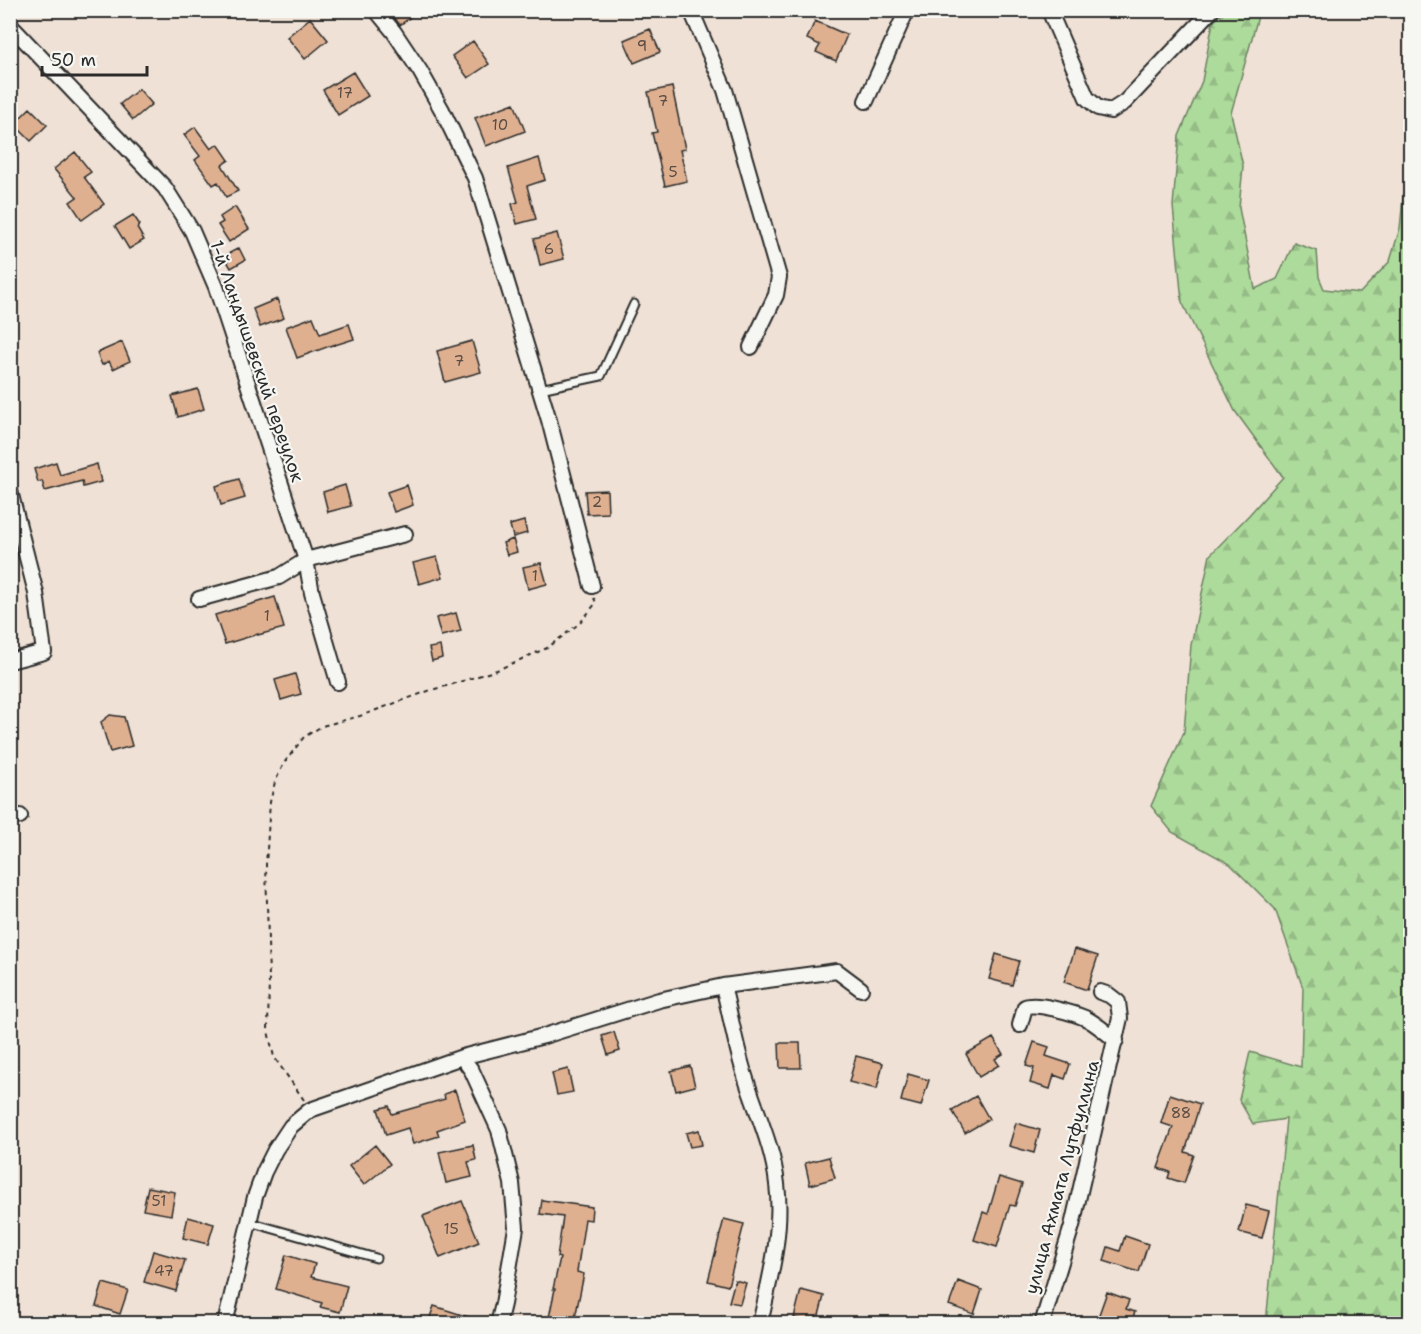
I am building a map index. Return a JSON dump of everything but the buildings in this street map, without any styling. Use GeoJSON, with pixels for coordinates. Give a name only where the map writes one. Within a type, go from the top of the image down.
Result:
{"type":"FeatureCollection","features":[{"type":"Feature","properties":{"kind":"street"},"geometry":{"type":"LineString","coordinates":[[376,10],[420,71],[475,178],[540,388],[592,586]]}},
{"type":"Feature","properties":{"kind":"street"},"geometry":{"type":"LineString","coordinates":[[691,10],[725,90],[779,277],[776,295],[751,347]]}},
{"type":"Feature","properties":{"kind":"street"},"geometry":{"type":"LineString","coordinates":[[866,101],[907,10]]}},
{"type":"Feature","properties":{"kind":"street"},"geometry":{"type":"LineString","coordinates":[[1049,10],[1087,98],[1098,108],[1111,111],[1125,102],[1212,10]]}},
{"type":"Feature","properties":{"kind":"street","name":"1-й Ландышевский переулок"},"geometry":{"type":"LineString","coordinates":[[10,25],[165,188],[192,231],[216,287],[306,560],[312,593],[338,682]]}},
{"type":"Feature","properties":{"kind":"street"},"geometry":{"type":"LineString","coordinates":[[10,491],[36,593],[44,652],[10,661]]}},
{"type":"Feature","properties":{"kind":"street"},"geometry":{"type":"LineString","coordinates":[[199,599],[279,577],[306,560],[405,534]]}},
{"type":"Feature","properties":{"kind":"street"},"geometry":{"type":"LineString","coordinates":[[225,1323],[255,1197],[275,1150],[291,1126],[310,1110],[462,1057],[544,1036],[659,1000],[723,986],[837,971],[861,988]]}},
{"type":"Feature","properties":{"kind":"street"},"geometry":{"type":"LineString","coordinates":[[723,986],[745,1077],[771,1151],[777,1185],[778,1217],[775,1254],[760,1323]]}},
{"type":"Feature","properties":{"kind":"street","name":"улица Ахмата Лутфуллина"},"geometry":{"type":"LineString","coordinates":[[1042,1323],[1072,1226],[1120,1018],[1118,1002],[1100,992]]}},
{"type":"Feature","properties":{"kind":"street"},"geometry":{"type":"LineString","coordinates":[[1020,1025],[1025,1007],[1030,1005],[1047,1007],[1086,1018],[1116,1040]]}},
{"type":"Feature","properties":{"kind":"street"},"geometry":{"type":"LineString","coordinates":[[462,1057],[472,1071],[499,1130],[512,1183],[516,1228],[498,1323]]}},
{"type":"Feature","properties":{"kind":"lane"},"geometry":{"type":"LineString","coordinates":[[540,388],[601,376],[634,304]]}},
{"type":"Feature","properties":{"kind":"lane"},"geometry":{"type":"LineString","coordinates":[[249,1222],[376,1258]]}},
{"type":"Feature","properties":{"kind":"path"},"geometry":{"type":"LineString","coordinates":[[310,1110],[300,1092],[274,1057],[268,1031],[267,844],[270,802],[275,782],[284,763],[304,737],[322,726],[360,716],[431,690],[497,670],[547,648],[580,623],[596,603],[592,586]]}},
{"type":"Feature","properties":{"kind":"green space"},"geometry":{"type":"Polygon","coordinates":[[[1215,11],[1214,21],[1226,11],[1258,11],[1231,113],[1243,166],[1239,208],[1255,289],[1277,279],[1294,243],[1317,251],[1319,277],[1324,289],[1360,293],[1390,261],[1400,228],[1410,130],[1410,1323],[1266,1323],[1286,1119],[1253,1124],[1239,1100],[1250,1052],[1301,1067],[1303,988],[1275,909],[1230,864],[1172,832],[1151,806],[1184,732],[1191,645],[1210,555],[1283,477],[1235,411],[1182,302],[1173,206],[1179,136],[1202,81],[1215,11]]]}}]}
